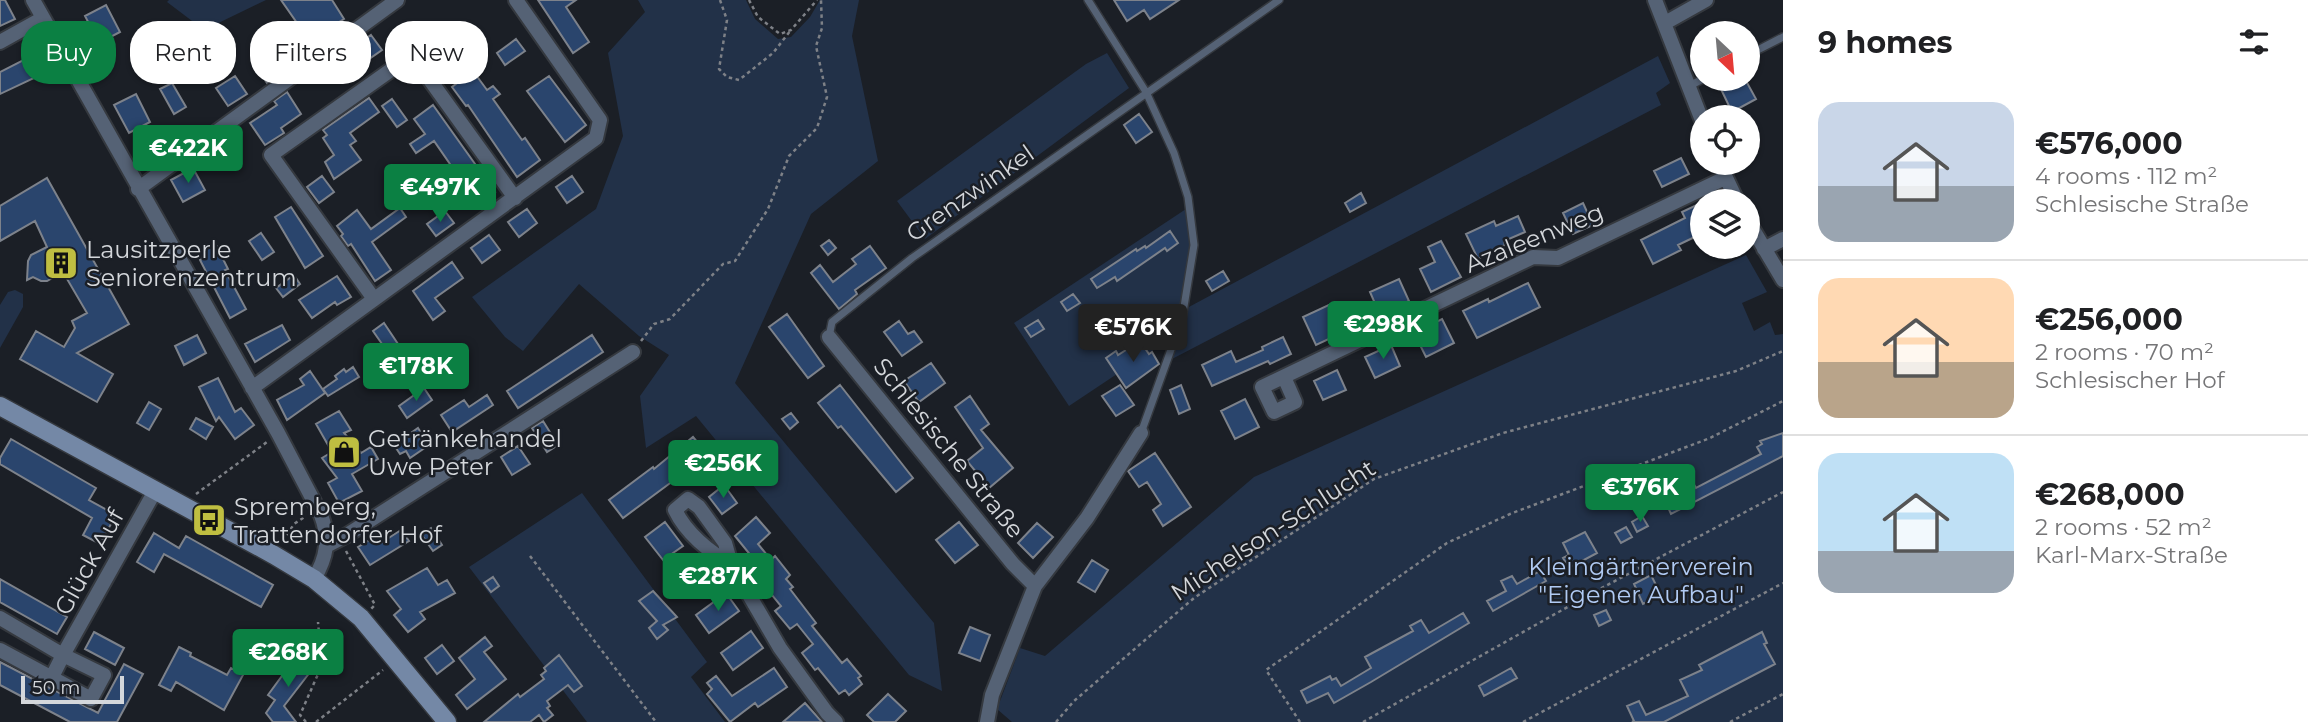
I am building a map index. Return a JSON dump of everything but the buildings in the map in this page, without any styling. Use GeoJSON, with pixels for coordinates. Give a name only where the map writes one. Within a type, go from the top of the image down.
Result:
{"type":"FeatureCollection","features":[{"type":"Feature","properties":{"kind":"main road"},"geometry":{"type":"LineString","coordinates":[[0,406],[314,579],[365,622],[447,722]]}},
{"type":"Feature","properties":{"kind":"street"},"geometry":{"type":"LineString","coordinates":[[33,0],[278,433],[321,515],[328,545],[314,579]]}},
{"type":"Feature","properties":{"kind":"street"},"geometry":{"type":"LineString","coordinates":[[138,189],[397,0]]}},
{"type":"Feature","properties":{"kind":"street"},"geometry":{"type":"LineString","coordinates":[[251,388],[596,138],[600,120],[516,0]]}},
{"type":"Feature","properties":{"kind":"street"},"geometry":{"type":"LineString","coordinates":[[1655,0],[1696,105]]}},
{"type":"Feature","properties":{"kind":"street"},"geometry":{"type":"LineString","coordinates":[[1665,23],[1706,0]]}},
{"type":"Feature","properties":{"kind":"street"},"geometry":{"type":"LineString","coordinates":[[0,42],[43,18]]}},
{"type":"Feature","properties":{"kind":"street"},"geometry":{"type":"LineString","coordinates":[[374,299],[271,155],[412,55],[515,198]]}},
{"type":"Feature","properties":{"kind":"street"},"geometry":{"type":"LineString","coordinates":[[1724,175],[1731,189]]}},
{"type":"Feature","properties":{"kind":"street","name":"Azaleenweg"},"geometry":{"type":"LineString","coordinates":[[1283,377],[1534,257],[1558,258],[1725,178]]}},
{"type":"Feature","properties":{"kind":"street"},"geometry":{"type":"LineString","coordinates":[[1764,249],[1783,239]]}},
{"type":"Feature","properties":{"kind":"street"},"geometry":{"type":"LineString","coordinates":[[1760,242],[1783,280]]}},
{"type":"Feature","properties":{"kind":"street","name":"Schlesische Straße"},"geometry":{"type":"LineString","coordinates":[[829,337],[1013,564],[1035,586]]}},
{"type":"Feature","properties":{"kind":"street"},"geometry":{"type":"LineString","coordinates":[[328,545],[633,352]]}},
{"type":"Feature","properties":{"kind":"street"},"geometry":{"type":"LineString","coordinates":[[987,722],[992,695],[1035,586],[1087,517],[1141,433]]}},
{"type":"Feature","properties":{"kind":"street","name":"Glück Auf"},"geometry":{"type":"LineString","coordinates":[[52,677],[155,491]]}},
{"type":"Feature","properties":{"kind":"street"},"geometry":{"type":"LineString","coordinates":[[731,564],[713,554],[680,521],[675,510],[688,499],[698,507],[725,543],[731,564],[780,648],[836,722]]}},
{"type":"Feature","properties":{"kind":"street","name":"Glück Auf"},"geometry":{"type":"LineString","coordinates":[[0,618],[63,655],[104,675],[92,699],[0,650]]}},
{"type":"Feature","properties":{"kind":"lane"},"geometry":{"type":"LineString","coordinates":[[1088,0],[1146,92],[1174,153],[1188,197],[1194,244],[1182,319],[1141,433]]}},
{"type":"Feature","properties":{"kind":"lane","name":"Grenzwinkel"},"geometry":{"type":"LineString","coordinates":[[829,337],[832,322],[912,258],[1279,0]]}},
{"type":"Feature","properties":{"kind":"lane"},"geometry":{"type":"LineString","coordinates":[[1760,49],[1783,37]]}},
{"type":"Feature","properties":{"kind":"path"},"geometry":{"type":"LineString","coordinates":[[720,0],[727,20],[719,69],[727,77],[739,80],[772,53],[819,0]]}},
{"type":"Feature","properties":{"kind":"path"},"geometry":{"type":"LineString","coordinates":[[750,0],[758,17],[780,34],[791,30]]}},
{"type":"Feature","properties":{"kind":"path"},"geometry":{"type":"LineString","coordinates":[[633,352],[654,324],[670,319],[723,264],[735,261],[768,209],[789,156],[817,128],[827,97],[816,46],[822,28],[819,0]]}},
{"type":"Feature","properties":{"kind":"path","name":"Michelson-Schlucht"},"geometry":{"type":"LineString","coordinates":[[1056,722],[1074,701],[1194,598],[1374,479],[1503,433],[1735,371],[1783,351]]}},
{"type":"Feature","properties":{"kind":"path"},"geometry":{"type":"LineString","coordinates":[[1300,722],[1266,670],[1447,543],[1510,514],[1710,438],[1783,401]]}},
{"type":"Feature","properties":{"kind":"path"},"geometry":{"type":"LineString","coordinates":[[180,505],[184,498],[200,493],[278,433]]}},
{"type":"Feature","properties":{"kind":"path"},"geometry":{"type":"LineString","coordinates":[[1363,722],[1596,591],[1783,492]]}},
{"type":"Feature","properties":{"kind":"path"},"geometry":{"type":"LineString","coordinates":[[530,556],[656,722]]}},
{"type":"Feature","properties":{"kind":"path"},"geometry":{"type":"LineString","coordinates":[[1523,722],[1783,583]]}},
{"type":"Feature","properties":{"kind":"path"},"geometry":{"type":"LineString","coordinates":[[306,722],[300,715],[322,665],[318,622]]}},
{"type":"Feature","properties":{"kind":"path"},"geometry":{"type":"LineString","coordinates":[[316,722],[385,667]]}},
{"type":"Feature","properties":{"kind":"path"},"geometry":{"type":"LineString","coordinates":[[1730,722],[1783,694]]}},
{"type":"Feature","properties":{"kind":"green space"},"geometry":{"type":"Polygon","coordinates":[[[266,0],[223,21],[192,21],[167,2],[266,0]]]}},
{"type":"Feature","properties":{"kind":"green space"},"geometry":{"type":"Polygon","coordinates":[[[638,0],[746,0],[755,19],[778,39],[791,37],[810,17],[820,0],[859,0],[852,36],[878,161],[811,214],[735,383],[934,623],[942,691],[909,675],[696,416],[646,448],[640,396],[669,355],[639,336],[579,284],[523,351],[505,337],[472,297],[596,209],[623,136],[608,53],[645,12],[638,0]]]}},
{"type":"Feature","properties":{"kind":"green space"},"geometry":{"type":"Polygon","coordinates":[[[1107,53],[1129,88],[925,239],[897,201],[1086,64],[1107,53]]]}},
{"type":"Feature","properties":{"kind":"green space"},"geometry":{"type":"Polygon","coordinates":[[[1658,56],[1670,83],[1656,93],[1661,105],[1172,359],[1187,308],[1658,56]]]}},
{"type":"Feature","properties":{"kind":"green space"},"geometry":{"type":"Polygon","coordinates":[[[1186,209],[1192,243],[1180,318],[1174,336],[1069,406],[1014,323],[1186,209]]]}},
{"type":"Feature","properties":{"kind":"green space","name":"Kleingärtnerverein \"Eigener Aufbau\""},"geometry":{"type":"Polygon","coordinates":[[[1737,259],[1748,259],[1767,292],[1742,303],[1754,331],[1770,322],[1775,335],[1783,334],[1783,722],[1012,722],[997,709],[1020,648],[1045,656],[1254,477],[1737,259]]]}},
{"type":"Feature","properties":{"kind":"green space"},"geometry":{"type":"Polygon","coordinates":[[[15,290],[23,294],[23,307],[0,348],[0,305],[8,292],[15,290]]]}},
{"type":"Feature","properties":{"kind":"green space"},"geometry":{"type":"Polygon","coordinates":[[[582,493],[707,662],[691,677],[725,722],[587,722],[469,567],[582,493]]]}},
{"type":"Feature","properties":{"kind":"place","name":"Lausitzperle Seniorenzentrum"},"geometry":{"type":"Point","coordinates":[61,263]}},
{"type":"Feature","properties":{"kind":"place","name":"Getränkehandel Uwe Peter"},"geometry":{"type":"Point","coordinates":[344,452]}},
{"type":"Feature","properties":{"kind":"place","name":"Spremberg, Trattendorfer Hof"},"geometry":{"type":"Point","coordinates":[209,520]}}]}
